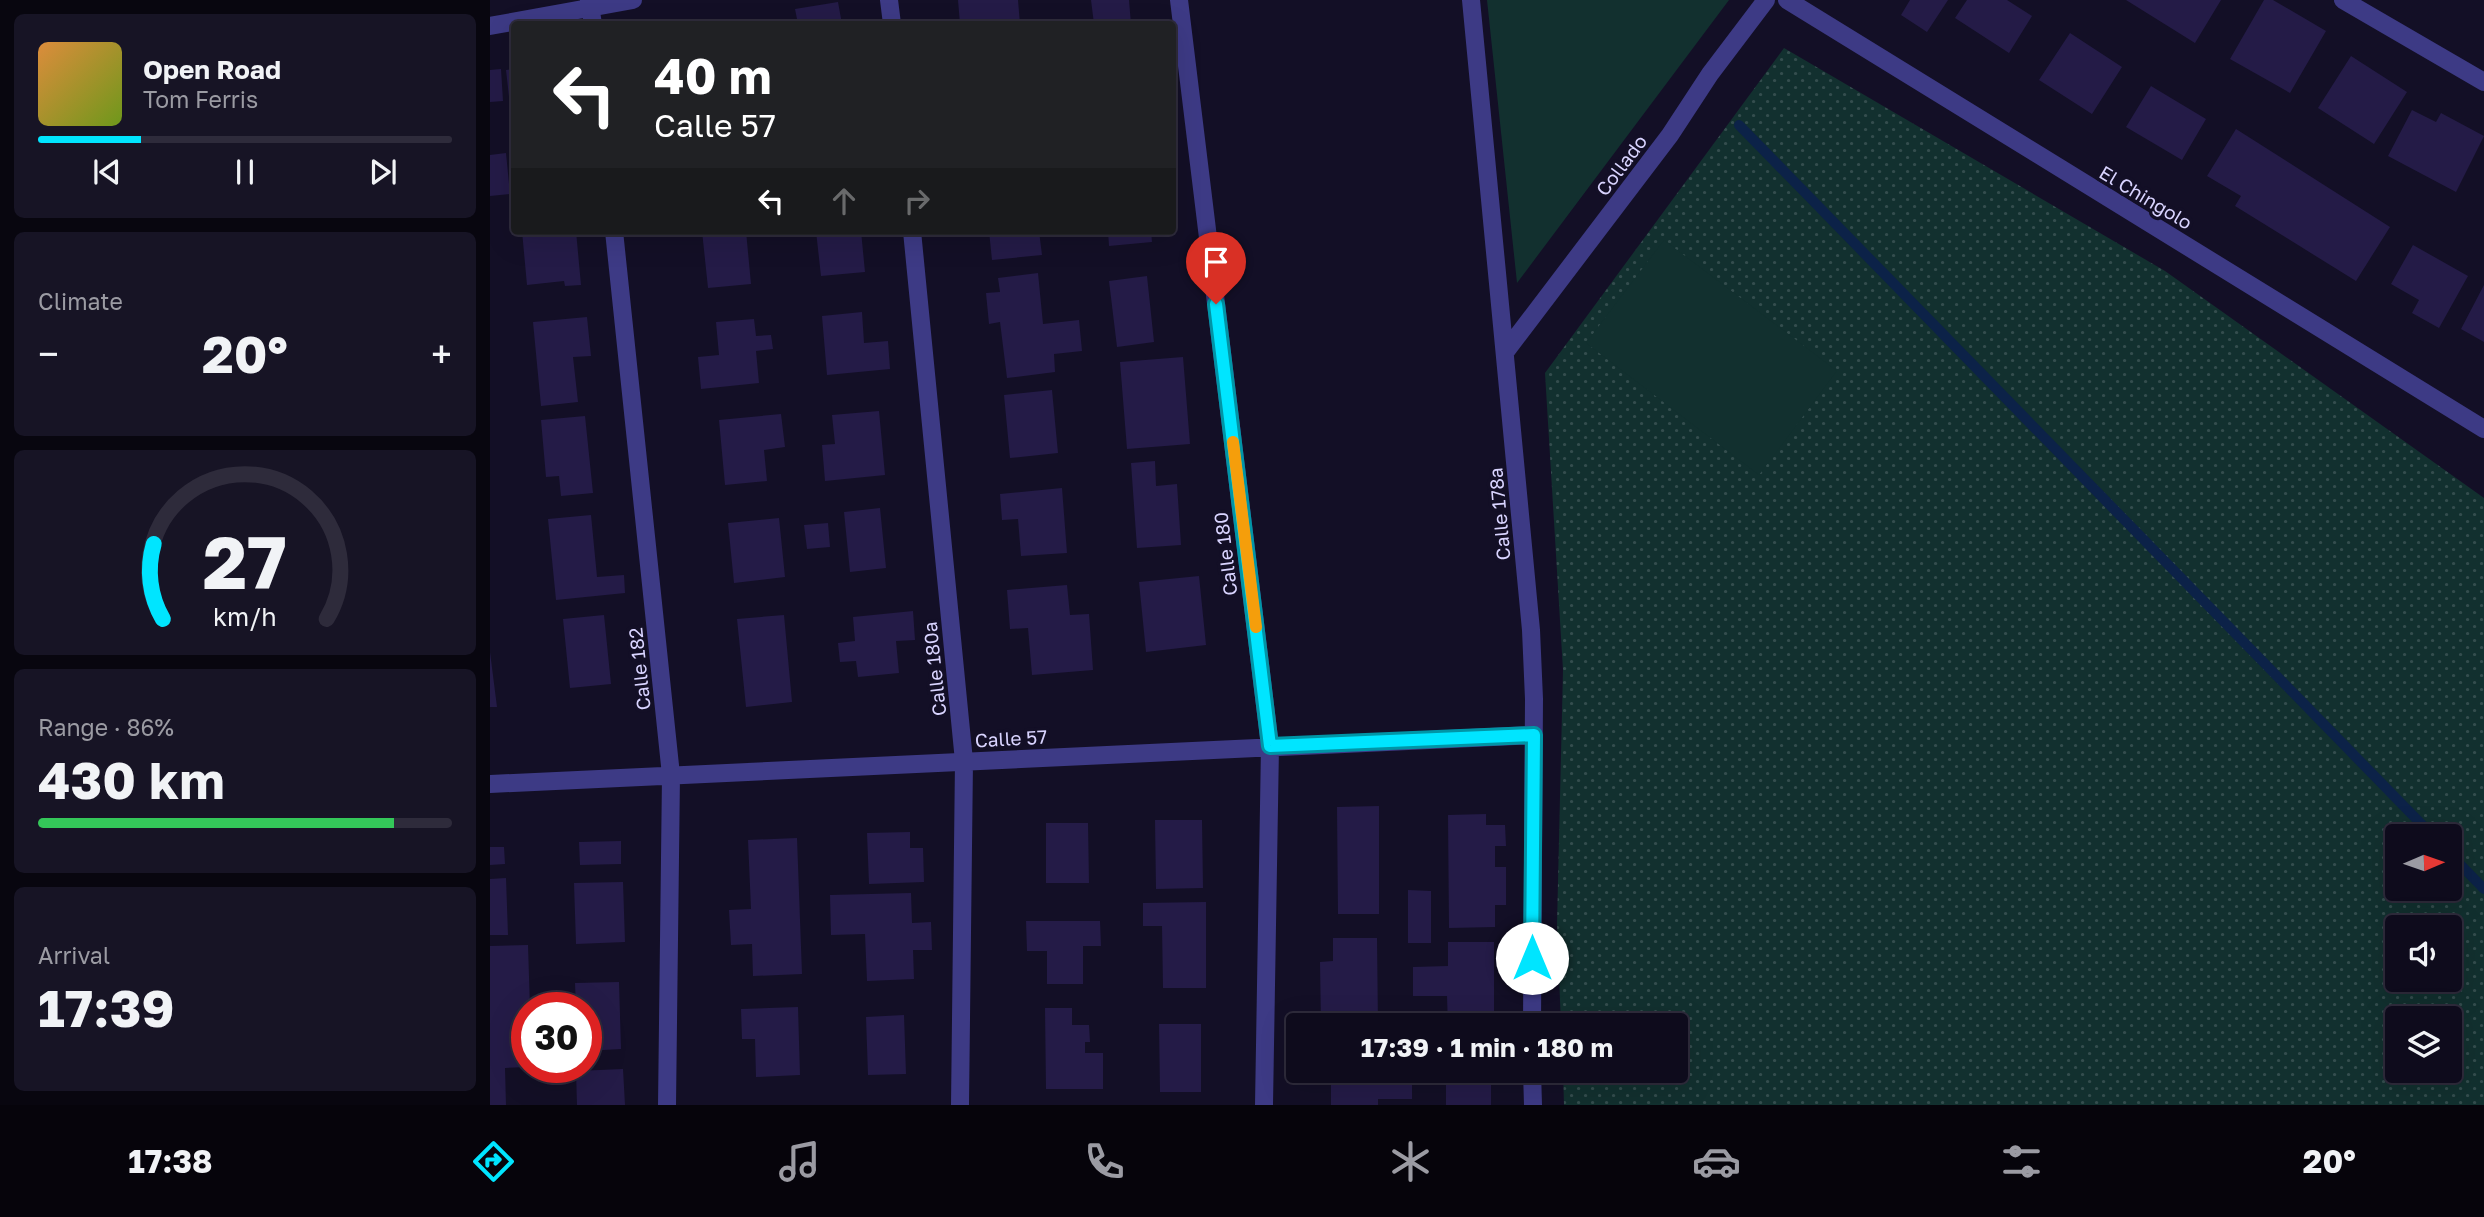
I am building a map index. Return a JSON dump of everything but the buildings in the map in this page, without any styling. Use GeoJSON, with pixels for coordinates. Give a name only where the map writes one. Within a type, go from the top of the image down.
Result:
{"type":"FeatureCollection","features":[{"type":"Feature","properties":{"kind":"street"},"geometry":{"type":"LineString","coordinates":[[522,21],[633,0]]}},
{"type":"Feature","properties":{"kind":"street"},"geometry":{"type":"LineString","coordinates":[[890,0],[892,21]]}},
{"type":"Feature","properties":{"kind":"street","name":"Calle 180"},"geometry":{"type":"LineString","coordinates":[[1180,0],[1270,746],[1264,1105]]}},
{"type":"Feature","properties":{"kind":"street","name":"Calle 178a"},"geometry":{"type":"LineString","coordinates":[[1471,0],[1531,630],[1534,735],[1532,1013]]}},
{"type":"Feature","properties":{"kind":"street","name":"Collado"},"geometry":{"type":"LineString","coordinates":[[1506,351],[1671,135],[1710,74],[1766,0]]}},
{"type":"Feature","properties":{"kind":"street","name":"El Chingolo"},"geometry":{"type":"LineString","coordinates":[[1787,0],[2484,429]]}},
{"type":"Feature","properties":{"kind":"street"},"geometry":{"type":"LineString","coordinates":[[2343,0],[2484,82]]}},
{"type":"Feature","properties":{"kind":"street"},"geometry":{"type":"LineString","coordinates":[[490,26],[511,23]]}},
{"type":"Feature","properties":{"kind":"street","name":"Calle 182"},"geometry":{"type":"LineString","coordinates":[[614,235],[671,775],[667,1105]]}},
{"type":"Feature","properties":{"kind":"street","name":"Calle 180a"},"geometry":{"type":"LineString","coordinates":[[912,235],[964,761],[960,1105]]}},
{"type":"Feature","properties":{"kind":"street","name":"Calle 57"},"geometry":{"type":"LineString","coordinates":[[490,784],[1534,735]]}},
{"type":"Feature","properties":{"kind":"street"},"geometry":{"type":"LineString","coordinates":[[1532,1083],[1533,1105]]}},
{"type":"Feature","properties":{"kind":"green space"},"geometry":{"type":"Polygon","coordinates":[[[1487,0],[1729,0],[1517,283],[1487,0]]]}},
{"type":"Feature","properties":{"kind":"green space"},"geometry":{"type":"Polygon","coordinates":[[[1784,48],[2165,271],[2484,498],[2484,1105],[1564,1105],[1563,1083],[1688,1083],[1688,1013],[1561,1013],[1557,925],[1563,670],[1545,373],[1784,48]]]}},
{"type":"Feature","properties":{"kind":"green space"},"geometry":{"type":"Polygon","coordinates":[[[1664,240],[1837,371],[1759,475],[1586,343],[1664,240]]]}},
{"type":"Feature","properties":{"kind":"waterway"},"geometry":{"type":"LineString","coordinates":[[1739,125],[2421,824]]}},
{"type":"Feature","properties":{"kind":"waterway"},"geometry":{"type":"LineString","coordinates":[[2462,866],[2484,889]]}},
{"type":"Feature","properties":{"kind":"slow traffic"},"geometry":{"type":"LineString","coordinates":[[1233,442],[1256,627]]}},
{"type":"Feature","properties":{"kind":"route"},"geometry":{"type":"LineString","coordinates":[[1216,304],[1270,746],[1534,735],[1532,958]]}}]}
